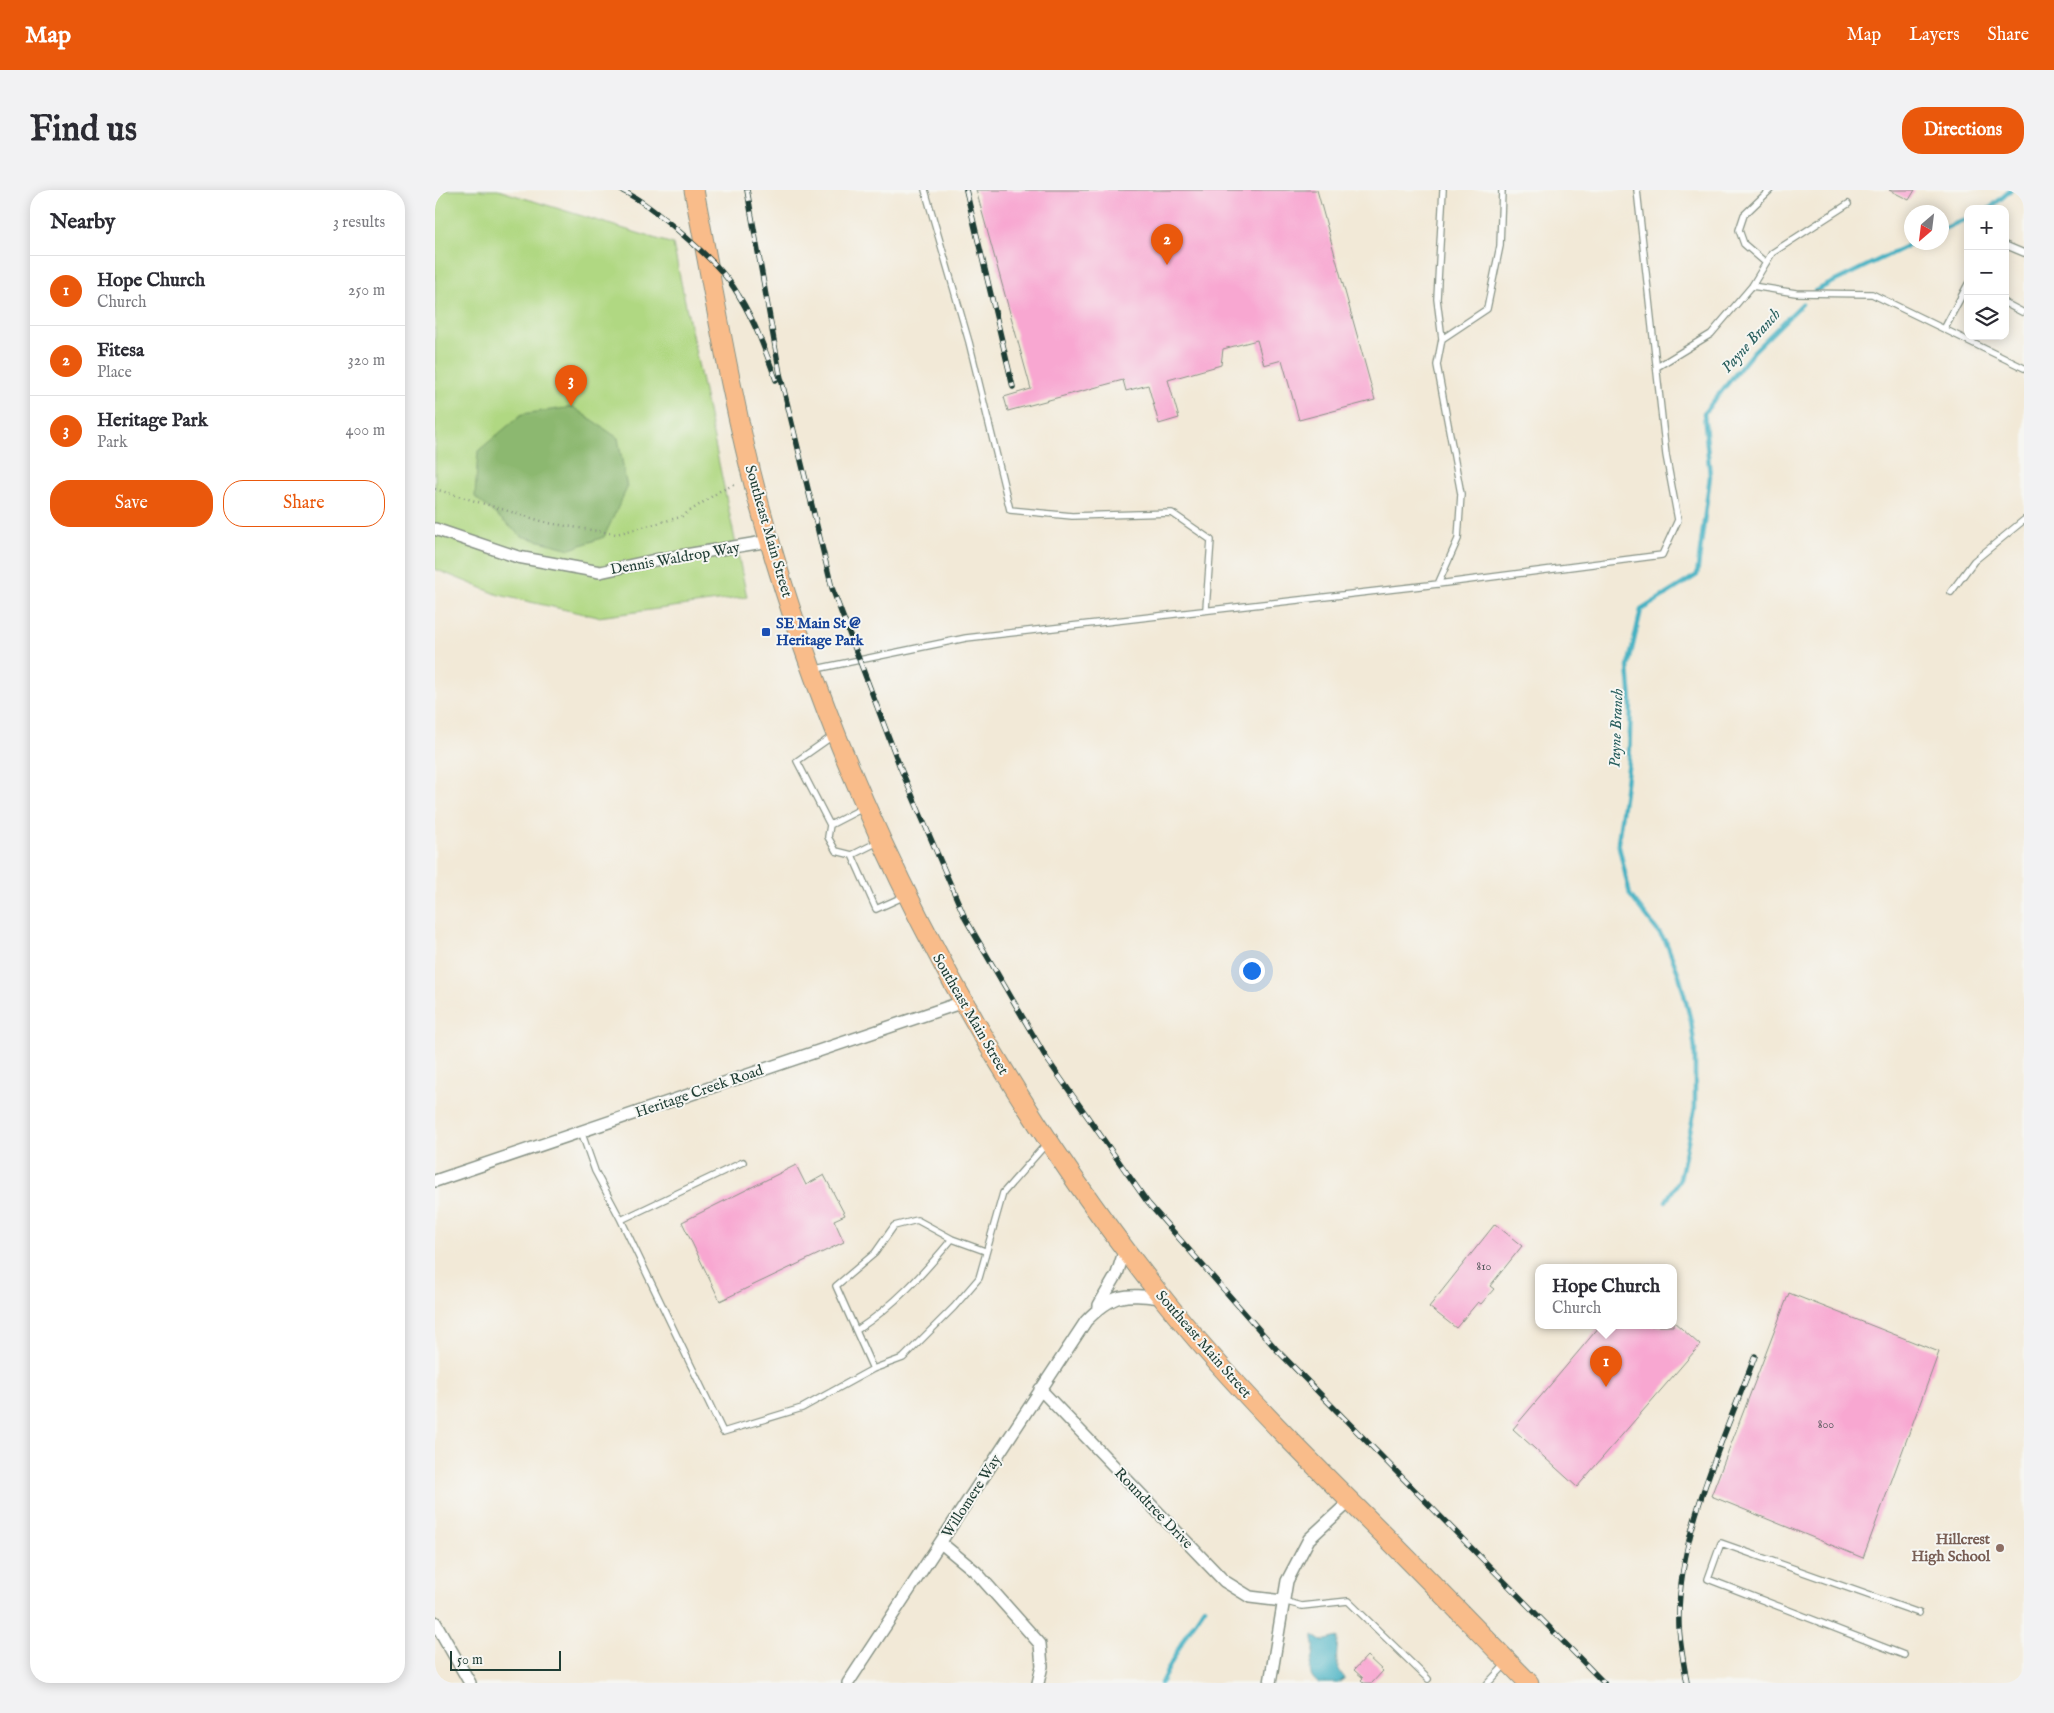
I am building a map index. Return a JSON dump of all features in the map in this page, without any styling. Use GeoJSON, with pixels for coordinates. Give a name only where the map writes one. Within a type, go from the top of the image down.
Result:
{"type":"FeatureCollection","features":[{"type":"Feature","properties":{"kind":"main road","name":"Southeast Main Street"},"geometry":{"type":"LineString","coordinates":[[694,190],[719,322],[753,477],[770,541],[812,670],[835,734],[880,840],[907,896],[963,1002],[1004,1073],[1049,1142],[1125,1250],[1163,1298],[1259,1409],[1529,1683]]}},
{"type":"Feature","properties":{"kind":"street","name":"Dennis Waldrop Way"},"geometry":{"type":"LineString","coordinates":[[435,529],[518,557],[599,572],[655,560],[770,541]]}},
{"type":"Feature","properties":{"kind":"street","name":"Heritage Creek Road"},"geometry":{"type":"LineString","coordinates":[[435,1180],[963,1002]]}},
{"type":"Feature","properties":{"kind":"street","name":"Willomere Way"},"geometry":{"type":"LineString","coordinates":[[1096,1311],[1117,1274],[1125,1250]]}},
{"type":"Feature","properties":{"kind":"street","name":"Willomere Way"},"geometry":{"type":"LineString","coordinates":[[848,1683],[1086,1321],[1111,1299],[1132,1295],[1163,1298]]}},
{"type":"Feature","properties":{"kind":"street","name":"Roundtree Drive"},"geometry":{"type":"LineString","coordinates":[[1040,1389],[1224,1580],[1250,1597],[1283,1601]]}},
{"type":"Feature","properties":{"kind":"street"},"geometry":{"type":"LineString","coordinates":[[1270,1683],[1287,1581],[1309,1539],[1350,1501]]}},
{"type":"Feature","properties":{"kind":"street"},"geometry":{"type":"LineString","coordinates":[[941,1543],[976,1572],[1040,1644],[1042,1666],[1038,1683]]}},
{"type":"Feature","properties":{"kind":"street"},"geometry":{"type":"LineString","coordinates":[[435,1622],[470,1683]]}},
{"type":"Feature","properties":{"kind":"lane"},"geometry":{"type":"LineString","coordinates":[[925,190],[969,342],[1010,510],[1072,516],[1173,513],[1211,540],[1206,610]]}},
{"type":"Feature","properties":{"kind":"lane"},"geometry":{"type":"LineString","coordinates":[[1438,584],[1458,540],[1461,494],[1437,365],[1442,339],[1437,299],[1443,190]]}},
{"type":"Feature","properties":{"kind":"lane"},"geometry":{"type":"LineString","coordinates":[[1442,339],[1487,309],[1500,246],[1502,190]]}},
{"type":"Feature","properties":{"kind":"lane"},"geometry":{"type":"LineString","coordinates":[[812,670],[966,638],[1438,584],[1661,554],[1678,520],[1666,455],[1637,190]]}},
{"type":"Feature","properties":{"kind":"lane"},"geometry":{"type":"LineString","coordinates":[[1765,264],[1744,244],[1739,230],[1744,215],[1770,190]]}},
{"type":"Feature","properties":{"kind":"lane"},"geometry":{"type":"LineString","coordinates":[[1657,367],[1711,334],[1752,286],[1772,252],[1848,204]]}},
{"type":"Feature","properties":{"kind":"lane"},"geometry":{"type":"LineString","coordinates":[[2009,246],[2024,253]]}},
{"type":"Feature","properties":{"kind":"lane"},"geometry":{"type":"LineString","coordinates":[[1752,286],[1796,293],[1872,294],[2024,368]]}},
{"type":"Feature","properties":{"kind":"lane"},"geometry":{"type":"LineString","coordinates":[[1944,329],[1964,292]]}},
{"type":"Feature","properties":{"kind":"lane"},"geometry":{"type":"LineString","coordinates":[[2009,305],[2022,312]]}},
{"type":"Feature","properties":{"kind":"lane"},"geometry":{"type":"LineString","coordinates":[[1951,592],[1974,561],[2024,520]]}},
{"type":"Feature","properties":{"kind":"lane"},"geometry":{"type":"LineString","coordinates":[[835,734],[797,761],[830,825],[828,837],[836,851],[852,855],[880,840]]}},
{"type":"Feature","properties":{"kind":"lane"},"geometry":{"type":"LineString","coordinates":[[830,825],[866,807]]}},
{"type":"Feature","properties":{"kind":"lane"},"geometry":{"type":"LineString","coordinates":[[852,855],[876,909],[907,896]]}},
{"type":"Feature","properties":{"kind":"lane"},"geometry":{"type":"LineString","coordinates":[[581,1131],[595,1171],[621,1220],[723,1432],[802,1408],[873,1369],[903,1358],[954,1307],[979,1278],[985,1251],[1003,1193],[1049,1142]]}},
{"type":"Feature","properties":{"kind":"lane"},"geometry":{"type":"LineString","coordinates":[[621,1220],[743,1162]]}},
{"type":"Feature","properties":{"kind":"lane"},"geometry":{"type":"LineString","coordinates":[[873,1369],[836,1286],[875,1253],[894,1226],[917,1220],[951,1239],[985,1251]]}},
{"type":"Feature","properties":{"kind":"lane"},"geometry":{"type":"LineString","coordinates":[[857,1330],[883,1313],[904,1294],[951,1239]]}},
{"type":"Feature","properties":{"kind":"lane"},"geometry":{"type":"LineString","coordinates":[[1904,1655],[1708,1579],[1711,1570],[1721,1543],[1919,1613]]}},
{"type":"Feature","properties":{"kind":"lane"},"geometry":{"type":"LineString","coordinates":[[1283,1601],[1302,1606],[1348,1601],[1428,1679]]}},
{"type":"Feature","properties":{"kind":"lane"},"geometry":{"type":"LineString","coordinates":[[1489,1683],[1508,1662]]}},
{"type":"Feature","properties":{"kind":"path"},"geometry":{"type":"LineString","coordinates":[[435,489],[549,522],[616,534],[681,517],[720,491],[753,477]]}},
{"type":"Feature","properties":{"kind":"green space"},"geometry":{"type":"Polygon","coordinates":[[[435,190],[498,190],[673,244],[747,597],[598,617],[499,595],[435,569],[435,190]]]}},
{"type":"Feature","properties":{"kind":"green space"},"geometry":{"type":"Polygon","coordinates":[[[573,407],[618,438],[627,488],[604,537],[570,549],[521,536],[475,497],[478,451],[522,414],[573,407]]]}},
{"type":"Feature","properties":{"kind":"water"},"geometry":{"type":"Polygon","coordinates":[[[1313,1635],[1322,1641],[1338,1637],[1337,1663],[1345,1678],[1338,1683],[1318,1683],[1311,1675],[1310,1668],[1314,1648],[1313,1635]]]}},
{"type":"Feature","properties":{"kind":"building"},"geometry":{"type":"Polygon","coordinates":[[[976,190],[1317,190],[1375,400],[1299,420],[1282,360],[1264,365],[1257,340],[1223,349],[1221,365],[1168,380],[1179,418],[1159,424],[1148,385],[1126,391],[1123,380],[1008,411],[1004,397],[1031,389],[976,190]]]}},
{"type":"Feature","properties":{"kind":"building"},"geometry":{"type":"Polygon","coordinates":[[[1889,190],[1915,190],[1909,200],[1889,190]]]}},
{"type":"Feature","properties":{"kind":"building"},"geometry":{"type":"Polygon","coordinates":[[[796,1165],[806,1185],[824,1175],[845,1215],[834,1220],[844,1242],[720,1301],[682,1222],[796,1165]]]}},
{"type":"Feature","properties":{"kind":"building"},"geometry":{"type":"Polygon","coordinates":[[[1495,1224],[1522,1246],[1490,1286],[1494,1289],[1481,1304],[1478,1302],[1456,1328],[1429,1307],[1495,1224]]]}},
{"type":"Feature","properties":{"kind":"building"},"geometry":{"type":"Polygon","coordinates":[[[1789,1293],[1939,1352],[1863,1558],[1711,1496],[1789,1293]]]}},
{"type":"Feature","properties":{"kind":"building"},"geometry":{"type":"Polygon","coordinates":[[[1677,1325],[1700,1345],[1577,1487],[1513,1429],[1597,1329],[1677,1329],[1677,1325]]]}},
{"type":"Feature","properties":{"kind":"building"},"geometry":{"type":"Polygon","coordinates":[[[1367,1656],[1383,1671],[1372,1683],[1364,1683],[1361,1680],[1363,1678],[1354,1670],[1367,1656]]]}},
{"type":"Feature","properties":{"kind":"waterway","name":"Payne Branch"},"geometry":{"type":"LineString","coordinates":[[1994,205],[2011,190]]}},
{"type":"Feature","properties":{"kind":"waterway","name":"Payne Branch"},"geometry":{"type":"LineString","coordinates":[[1949,226],[1964,220]]}},
{"type":"Feature","properties":{"kind":"waterway","name":"Payne Branch"},"geometry":{"type":"LineString","coordinates":[[1815,291],[1904,247]]}},
{"type":"Feature","properties":{"kind":"waterway","name":"Payne Branch"},"geometry":{"type":"LineString","coordinates":[[1666,1201],[1680,1179],[1695,1108],[1695,1049],[1691,1021],[1679,975],[1666,942],[1630,895],[1618,842],[1629,761],[1631,701],[1628,667],[1641,610],[1697,575],[1710,476],[1704,413],[1754,351],[1802,304]]}},
{"type":"Feature","properties":{"kind":"waterway"},"geometry":{"type":"LineString","coordinates":[[1161,1683],[1185,1636],[1205,1607]]}},
{"type":"Feature","properties":{"kind":"railway"},"geometry":{"type":"LineString","coordinates":[[621,190],[642,202],[674,227],[725,276],[750,316],[776,380]]}},
{"type":"Feature","properties":{"kind":"railway"},"geometry":{"type":"LineString","coordinates":[[747,190],[780,374],[832,588],[900,767],[965,918],[1047,1059],[1148,1203],[1277,1350],[1604,1683]]}},
{"type":"Feature","properties":{"kind":"railway"},"geometry":{"type":"LineString","coordinates":[[966,190],[1013,387]]}},
{"type":"Feature","properties":{"kind":"railway"},"geometry":{"type":"LineString","coordinates":[[1687,1683],[1679,1626],[1680,1592],[1685,1558],[1704,1488],[1755,1356]]}},
{"type":"Feature","properties":{"kind":"place","name":"Fitesa"},"geometry":{"type":"Point","coordinates":[1167,265]}},
{"type":"Feature","properties":{"kind":"place","name":"Heritage Park"},"geometry":{"type":"Point","coordinates":[571,406]}},
{"type":"Feature","properties":{"kind":"place","name":"SE Main St @ Heritage Park"},"geometry":{"type":"Point","coordinates":[766,632]}},
{"type":"Feature","properties":{"kind":"place","name":"Hope Church"},"geometry":{"type":"Point","coordinates":[1606,1387]}},
{"type":"Feature","properties":{"kind":"place","name":"Hillcrest High School"},"geometry":{"type":"Point","coordinates":[2000,1548]}}]}
